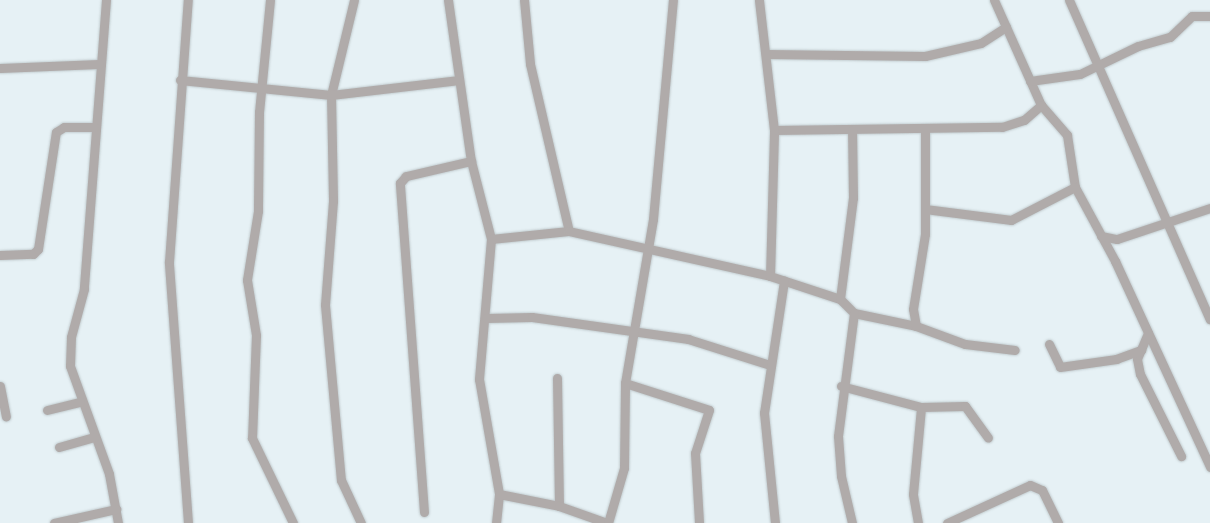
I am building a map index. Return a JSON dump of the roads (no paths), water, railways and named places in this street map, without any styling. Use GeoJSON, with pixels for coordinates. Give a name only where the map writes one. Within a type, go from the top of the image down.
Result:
{"type":"FeatureCollection","features":[{"type":"Feature","properties":{"kind":"street"},"geometry":{"type":"LineString","coordinates":[[106,0],[94,127],[84,289],[71,337],[70,366],[80,402],[95,437],[118,523]]}},
{"type":"Feature","properties":{"kind":"street"},"geometry":{"type":"LineString","coordinates":[[188,0],[180,80],[169,262],[188,523]]}},
{"type":"Feature","properties":{"kind":"street"},"geometry":{"type":"LineString","coordinates":[[270,0],[262,85],[258,211],[247,280],[256,335],[252,438],[293,523]]}},
{"type":"Feature","properties":{"kind":"street"},"geometry":{"type":"LineString","coordinates":[[354,0],[331,95],[333,201],[325,305],[341,480],[360,523]]}},
{"type":"Feature","properties":{"kind":"street"},"geometry":{"type":"LineString","coordinates":[[448,0],[471,162],[491,239],[480,379],[499,494],[496,523]]}},
{"type":"Feature","properties":{"kind":"street"},"geometry":{"type":"LineString","coordinates":[[524,0],[530,64],[569,231]]}},
{"type":"Feature","properties":{"kind":"street"},"geometry":{"type":"LineString","coordinates":[[499,494],[559,506],[608,523],[624,468],[625,382],[632,331],[648,251],[673,0]]}},
{"type":"Feature","properties":{"kind":"street"},"geometry":{"type":"LineString","coordinates":[[759,0],[774,130],[770,276]]}},
{"type":"Feature","properties":{"kind":"street"},"geometry":{"type":"LineString","coordinates":[[994,0],[1041,105],[1067,135],[1075,187],[1148,333],[1210,467]]}},
{"type":"Feature","properties":{"kind":"street"},"geometry":{"type":"LineString","coordinates":[[1068,0],[1210,319]]}},
{"type":"Feature","properties":{"kind":"street"},"geometry":{"type":"LineString","coordinates":[[1030,81],[1059,79],[1099,66],[1138,46],[1170,37],[1192,16],[1210,16]]}},
{"type":"Feature","properties":{"kind":"street"},"geometry":{"type":"LineString","coordinates":[[766,54],[925,56],[981,43],[1006,27]]}},
{"type":"Feature","properties":{"kind":"street"},"geometry":{"type":"LineString","coordinates":[[0,68],[99,64]]}},
{"type":"Feature","properties":{"kind":"street"},"geometry":{"type":"LineString","coordinates":[[180,80],[262,85],[331,95],[459,80]]}},
{"type":"Feature","properties":{"kind":"street"},"geometry":{"type":"LineString","coordinates":[[774,130],[1002,127],[1024,120],[1041,105]]}},
{"type":"Feature","properties":{"kind":"street"},"geometry":{"type":"LineString","coordinates":[[0,255],[33,254],[38,249],[56,132],[64,127],[94,127]]}},
{"type":"Feature","properties":{"kind":"street"},"geometry":{"type":"LineString","coordinates":[[916,326],[914,287],[926,210],[925,128]]}},
{"type":"Feature","properties":{"kind":"street"},"geometry":{"type":"LineString","coordinates":[[840,300],[853,198],[852,130]]}},
{"type":"Feature","properties":{"kind":"street"},"geometry":{"type":"LineString","coordinates":[[424,512],[400,182],[406,176],[471,162]]}},
{"type":"Feature","properties":{"kind":"street"},"geometry":{"type":"LineString","coordinates":[[926,210],[1012,220],[1075,187]]}},
{"type":"Feature","properties":{"kind":"street"},"geometry":{"type":"LineString","coordinates":[[1101,236],[1118,239],[1210,208]]}},
{"type":"Feature","properties":{"kind":"street"},"geometry":{"type":"LineString","coordinates":[[491,239],[569,231],[648,251],[770,276],[840,300],[854,313],[916,326],[965,344],[1015,350]]}},
{"type":"Feature","properties":{"kind":"street"},"geometry":{"type":"LineString","coordinates":[[775,523],[764,413],[784,280]]}},
{"type":"Feature","properties":{"kind":"street"},"geometry":{"type":"LineString","coordinates":[[852,523],[840,476],[841,386],[854,313]]}},
{"type":"Feature","properties":{"kind":"street"},"geometry":{"type":"LineString","coordinates":[[486,318],[532,317],[688,339],[770,365]]}},
{"type":"Feature","properties":{"kind":"street"},"geometry":{"type":"LineString","coordinates":[[1148,333],[1140,350],[1140,374],[1181,456]]}},
{"type":"Feature","properties":{"kind":"street"},"geometry":{"type":"LineString","coordinates":[[1049,344],[1060,367],[1116,359],[1140,350]]}},
{"type":"Feature","properties":{"kind":"street"},"geometry":{"type":"LineString","coordinates":[[557,378],[559,506]]}},
{"type":"Feature","properties":{"kind":"street"},"geometry":{"type":"LineString","coordinates":[[625,382],[709,410],[696,453],[698,523]]}},
{"type":"Feature","properties":{"kind":"street"},"geometry":{"type":"LineString","coordinates":[[0,386],[6,416]]}},
{"type":"Feature","properties":{"kind":"street"},"geometry":{"type":"LineString","coordinates":[[841,386],[921,406],[965,406],[988,438]]}},
{"type":"Feature","properties":{"kind":"street"},"geometry":{"type":"LineString","coordinates":[[46,410],[80,402]]}},
{"type":"Feature","properties":{"kind":"street"},"geometry":{"type":"LineString","coordinates":[[918,523],[913,494],[921,406]]}},
{"type":"Feature","properties":{"kind":"street"},"geometry":{"type":"LineString","coordinates":[[58,447],[95,437]]}},
{"type":"Feature","properties":{"kind":"street"},"geometry":{"type":"LineString","coordinates":[[947,523],[1030,485],[1042,490],[1058,523]]}},
{"type":"Feature","properties":{"kind":"street"},"geometry":{"type":"LineString","coordinates":[[54,523],[116,510]]}}]}
